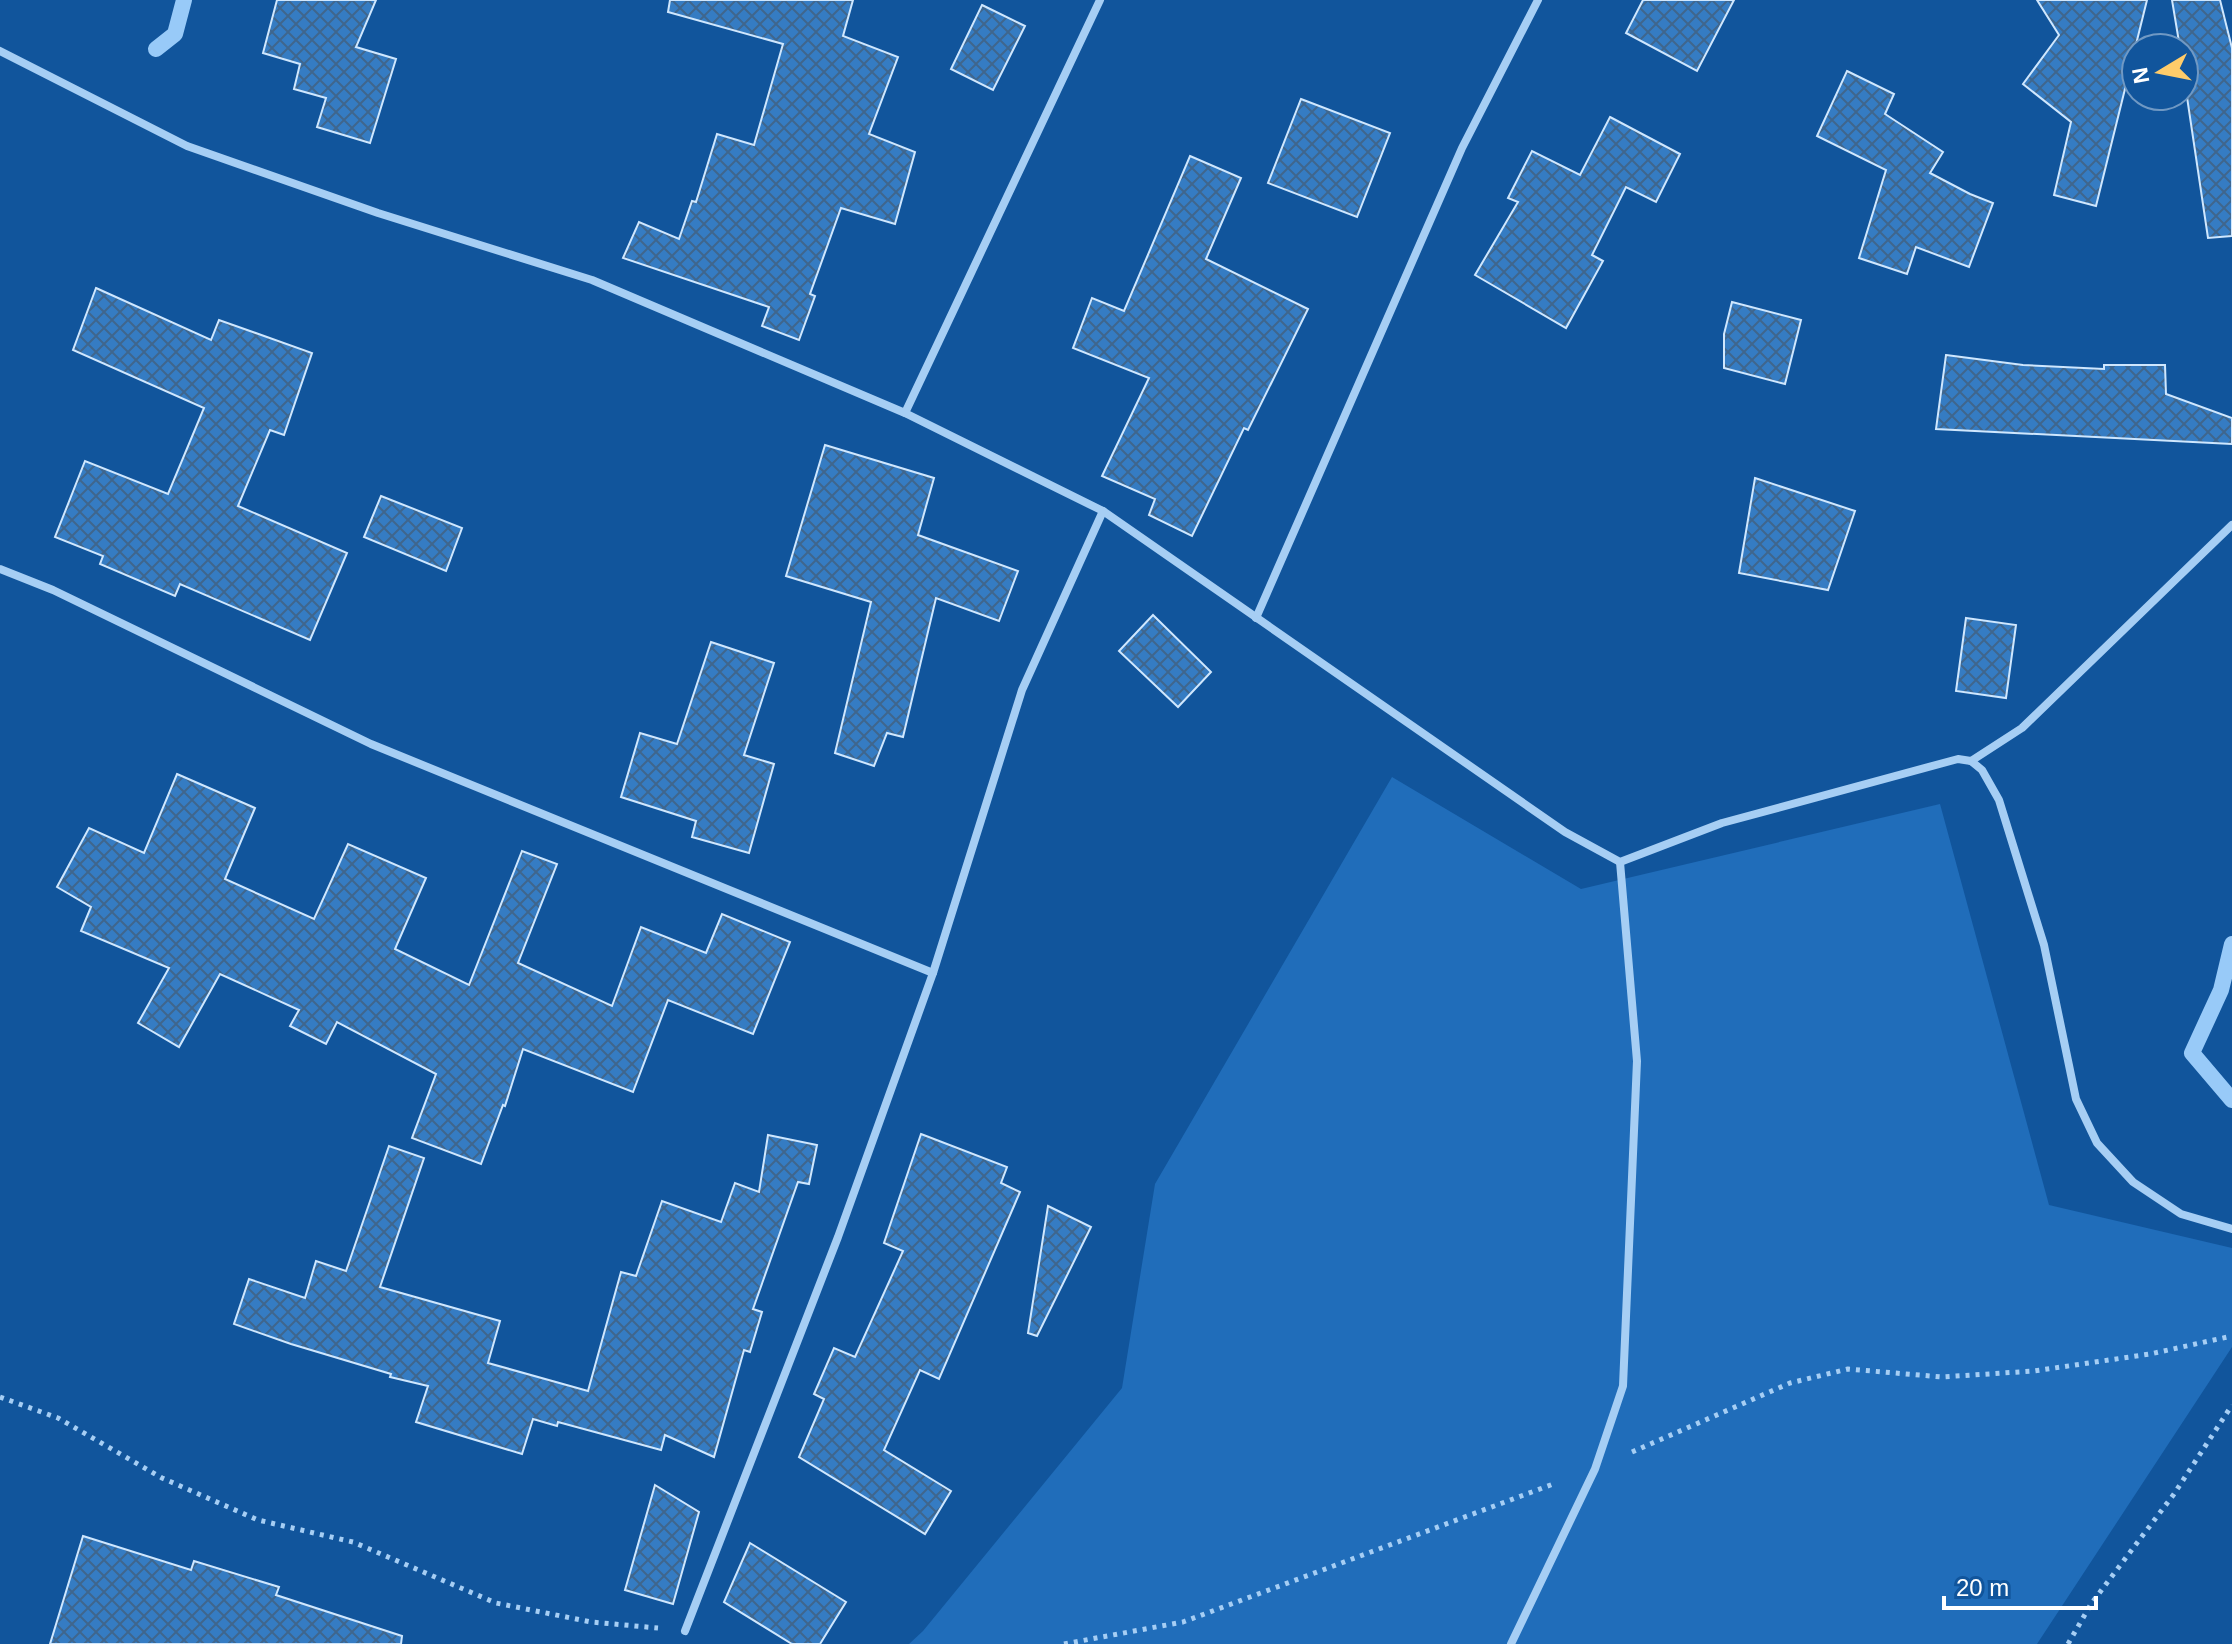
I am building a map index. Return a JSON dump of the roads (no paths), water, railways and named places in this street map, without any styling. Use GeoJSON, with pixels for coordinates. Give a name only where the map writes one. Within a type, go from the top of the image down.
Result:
{"type":"FeatureCollection","features":[{"type":"Feature","properties":{"kind":"street"},"geometry":{"type":"LineString","coordinates":[[905,413],[1100,0]]}},
{"type":"Feature","properties":{"kind":"street"},"geometry":{"type":"LineString","coordinates":[[1256,618],[1462,148],[1538,0]]}},
{"type":"Feature","properties":{"kind":"street"},"geometry":{"type":"LineString","coordinates":[[0,51],[187,146],[378,213],[592,280],[905,413],[1103,511],[1565,832],[1620,862],[1722,823],[1958,759],[1971,761],[1982,770],[1999,800],[2044,945],[2076,1099],[2097,1143],[2133,1182],[2181,1214],[2232,1229]]}},
{"type":"Feature","properties":{"kind":"street"},"geometry":{"type":"LineString","coordinates":[[685,1631],[838,1237],[933,973],[1022,690],[1103,511]]}},
{"type":"Feature","properties":{"kind":"street"},"geometry":{"type":"LineString","coordinates":[[1971,761],[2022,728],[2232,525]]}},
{"type":"Feature","properties":{"kind":"street"},"geometry":{"type":"LineString","coordinates":[[0,569],[53,590],[371,744],[933,973]]}},
{"type":"Feature","properties":{"kind":"street"},"geometry":{"type":"LineString","coordinates":[[1511,1644],[1595,1469],[1623,1386],[1637,1061],[1620,862]]}},
{"type":"Feature","properties":{"kind":"waterway"},"geometry":{"type":"LineString","coordinates":[[156,49],[175,34],[184,0]]}},
{"type":"Feature","properties":{"kind":"waterway"},"geometry":{"type":"LineString","coordinates":[[2232,944],[2221,990],[2192,1053],[2232,1100]]}}]}
